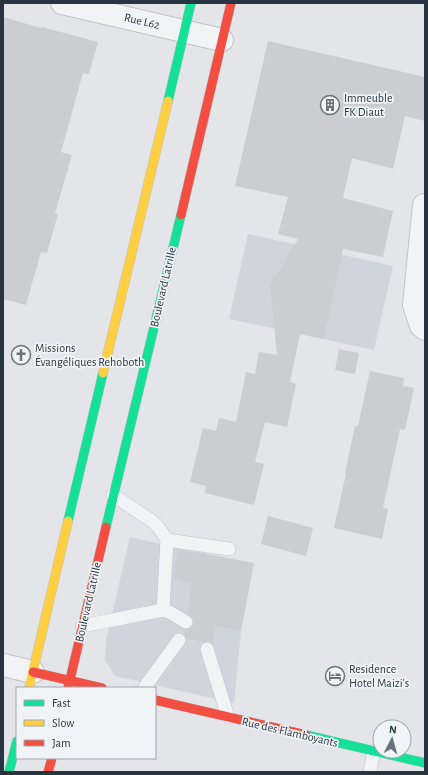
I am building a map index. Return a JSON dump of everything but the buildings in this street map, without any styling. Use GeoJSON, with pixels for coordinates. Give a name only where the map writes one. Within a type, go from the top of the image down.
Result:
{"type":"FeatureCollection","features":[{"type":"Feature","properties":{"kind":"main road"},"geometry":{"type":"LineString","coordinates":[[94,687],[31,680],[191,3]]}},
{"type":"Feature","properties":{"kind":"main road","name":"Boulevard Latrille"},"geometry":{"type":"LineString","coordinates":[[69,684],[231,3]]}},
{"type":"Feature","properties":{"kind":"main road","name":"Rue des Flamboyants"},"geometry":{"type":"LineString","coordinates":[[156,700],[372,751]]}},
{"type":"Feature","properties":{"kind":"main road"},"geometry":{"type":"LineString","coordinates":[[9,772],[16,744]]}},
{"type":"Feature","properties":{"kind":"main road"},"geometry":{"type":"LineString","coordinates":[[48,772],[52,759]]}},
{"type":"Feature","properties":{"kind":"main road","name":"Rue des Flamboyants"},"geometry":{"type":"LineString","coordinates":[[408,759],[425,763]]}},
{"type":"Feature","properties":{"kind":"street","name":"Rue L62"},"geometry":{"type":"LineString","coordinates":[[62,3],[222,40]]}},
{"type":"Feature","properties":{"kind":"street"},"geometry":{"type":"LineString","coordinates":[[424,205],[414,305],[421,326],[425,329]]}},
{"type":"Feature","properties":{"kind":"street"},"geometry":{"type":"LineString","coordinates":[[3,665],[31,680]]}},
{"type":"Feature","properties":{"kind":"lane"},"geometry":{"type":"LineString","coordinates":[[114,495],[152,521],[167,540],[163,610]]}},
{"type":"Feature","properties":{"kind":"lane"},"geometry":{"type":"LineString","coordinates":[[167,540],[229,549]]}},
{"type":"Feature","properties":{"kind":"lane"},"geometry":{"type":"LineString","coordinates":[[82,626],[163,610],[186,622]]}},
{"type":"Feature","properties":{"kind":"lane"},"geometry":{"type":"LineString","coordinates":[[145,687],[179,640]]}},
{"type":"Feature","properties":{"kind":"lane"},"geometry":{"type":"LineString","coordinates":[[208,649],[228,717]]}},
{"type":"Feature","properties":{"kind":"lane"},"geometry":{"type":"LineString","coordinates":[[370,772],[372,759]]}},
{"type":"Feature","properties":{"kind":"shaded area"},"geometry":{"type":"Polygon","coordinates":[[[248,234],[393,266],[374,350],[229,319],[248,234]]]}},
{"type":"Feature","properties":{"kind":"shaded area"},"geometry":{"type":"Polygon","coordinates":[[[130,537],[235,560],[222,627],[241,631],[234,703],[115,676],[105,660],[106,640],[130,537]]]}},
{"type":"Feature","properties":{"kind":"traffic: fast"},"geometry":{"type":"LineString","coordinates":[[168,101],[191,3]]}},
{"type":"Feature","properties":{"kind":"traffic: fast"},"geometry":{"type":"LineString","coordinates":[[106,527],[181,215]]}},
{"type":"Feature","properties":{"kind":"traffic: fast"},"geometry":{"type":"LineString","coordinates":[[68,521],[103,373]]}},
{"type":"Feature","properties":{"kind":"traffic: fast"},"geometry":{"type":"LineString","coordinates":[[306,735],[425,763]]}},
{"type":"Feature","properties":{"kind":"traffic: fast"},"geometry":{"type":"LineString","coordinates":[[9,772],[16,745]]}},
{"type":"Feature","properties":{"kind":"traffic: slow"},"geometry":{"type":"LineString","coordinates":[[103,373],[168,101]]}},
{"type":"Feature","properties":{"kind":"traffic: slow"},"geometry":{"type":"LineString","coordinates":[[29,687],[68,521]]}},
{"type":"Feature","properties":{"kind":"traffic: jam"},"geometry":{"type":"LineString","coordinates":[[181,215],[231,3]]}},
{"type":"Feature","properties":{"kind":"traffic: jam"},"geometry":{"type":"LineString","coordinates":[[68,687],[106,527]]}},
{"type":"Feature","properties":{"kind":"traffic: jam"},"geometry":{"type":"LineString","coordinates":[[33,672],[98,687]]}},
{"type":"Feature","properties":{"kind":"traffic: jam"},"geometry":{"type":"LineString","coordinates":[[156,700],[306,735]]}},
{"type":"Feature","properties":{"kind":"traffic: jam"},"geometry":{"type":"LineString","coordinates":[[48,772],[52,759]]}},
{"type":"Feature","properties":{"kind":"place","name":"Immeuble FK Diaut"},"geometry":{"type":"Point","coordinates":[330,105]}},
{"type":"Feature","properties":{"kind":"place","name":"Missions Évangéliques Rehoboth"},"geometry":{"type":"Point","coordinates":[21,355]}},
{"type":"Feature","properties":{"kind":"place","name":"Residence Hotel Maizi's"},"geometry":{"type":"Point","coordinates":[335,676]}}]}
